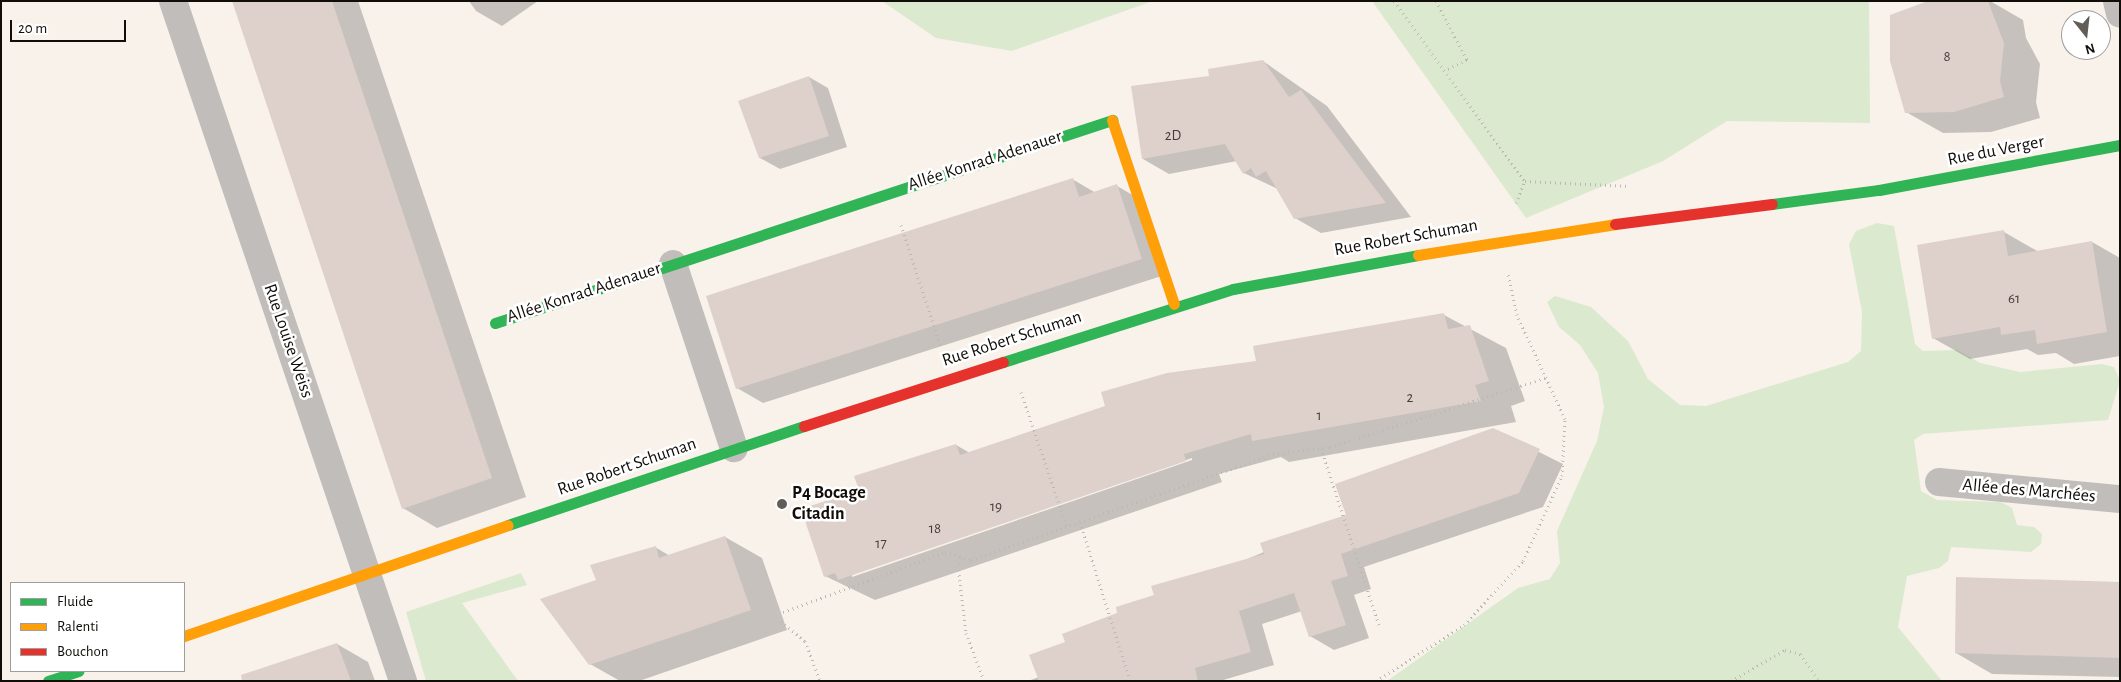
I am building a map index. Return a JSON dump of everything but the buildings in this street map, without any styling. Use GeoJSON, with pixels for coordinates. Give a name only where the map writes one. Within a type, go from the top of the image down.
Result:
{"type":"FeatureCollection","features":[{"type":"Feature","properties":{"kind":"street","name":"Rue Louise Weiss"},"geometry":{"type":"LineString","coordinates":[[173,1],[403,681]]}},
{"type":"Feature","properties":{"kind":"street"},"geometry":{"type":"LineString","coordinates":[[2117,1],[2120,14]]}},
{"type":"Feature","properties":{"kind":"street","name":"Allée Konrad Adenauer"},"geometry":{"type":"LineString","coordinates":[[495,323],[1112,120],[1174,304]]}},
{"type":"Feature","properties":{"kind":"street","name":"Rue du Verger"},"geometry":{"type":"LineString","coordinates":[[1880,190],[2120,145]]}},
{"type":"Feature","properties":{"kind":"street","name":"Rue Robert Schuman"},"geometry":{"type":"LineString","coordinates":[[185,636],[368,576],[734,448],[1174,304],[1357,264],[1501,239],[1880,190]]}},
{"type":"Feature","properties":{"kind":"street","name":"Allée Konrad Adenauer"},"geometry":{"type":"LineString","coordinates":[[673,264],[734,448]]}},
{"type":"Feature","properties":{"kind":"street","name":"Allée des Marchées"},"geometry":{"type":"LineString","coordinates":[[1939,482],[2120,499]]}},
{"type":"Feature","properties":{"kind":"street"},"geometry":{"type":"LineString","coordinates":[[48,681],[75,672]]}},
{"type":"Feature","properties":{"kind":"path"},"geometry":{"type":"LineString","coordinates":[[1394,1],[1525,181],[1640,186]]}},
{"type":"Feature","properties":{"kind":"path"},"geometry":{"type":"LineString","coordinates":[[1436,1],[1467,60],[1445,70]]}},
{"type":"Feature","properties":{"kind":"path"},"geometry":{"type":"LineString","coordinates":[[890,192],[950,377]]}},
{"type":"Feature","properties":{"kind":"path"},"geometry":{"type":"LineString","coordinates":[[1376,681],[1464,625],[1523,561],[1562,476],[1565,419],[1517,315],[1501,239]]}},
{"type":"Feature","properties":{"kind":"path"},"geometry":{"type":"LineString","coordinates":[[1010,358],[1067,526]]}},
{"type":"Feature","properties":{"kind":"path"},"geometry":{"type":"LineString","coordinates":[[783,612],[945,552],[971,560],[1273,454],[1321,448],[1545,378]]}},
{"type":"Feature","properties":{"kind":"path"},"geometry":{"type":"LineString","coordinates":[[1321,448],[1379,625]]}},
{"type":"Feature","properties":{"kind":"path"},"geometry":{"type":"LineString","coordinates":[[1080,522],[1130,681]]}},
{"type":"Feature","properties":{"kind":"path"},"geometry":{"type":"LineString","coordinates":[[962,558],[958,565],[966,633],[984,681]]}},
{"type":"Feature","properties":{"kind":"path"},"geometry":{"type":"LineString","coordinates":[[781,621],[805,641],[820,681]]}},
{"type":"Feature","properties":{"kind":"path"},"geometry":{"type":"LineString","coordinates":[[1731,681],[1785,650],[1800,654],[1819,681]]}},
{"type":"Feature","properties":{"kind":"green space"},"geometry":{"type":"Polygon","coordinates":[[[882,1],[1153,1],[1012,51],[936,38],[882,1]]]}},
{"type":"Feature","properties":{"kind":"green space"},"geometry":{"type":"Polygon","coordinates":[[[1372,1],[1869,1],[1870,123],[1727,121],[1663,161],[1526,218],[1372,1]]]}},
{"type":"Feature","properties":{"kind":"green space"},"geometry":{"type":"Polygon","coordinates":[[[1877,223],[1894,226],[1915,344],[1923,351],[1957,350],[1980,363],[2020,372],[2102,364],[2114,367],[2120,381],[2108,420],[1923,434],[1914,440],[1921,491],[1937,500],[2001,502],[2012,508],[2017,525],[2034,527],[2042,534],[2041,544],[2031,552],[1951,547],[1948,561],[1939,568],[1907,576],[1898,627],[1942,681],[1387,681],[1518,588],[1550,579],[1560,563],[1557,531],[1597,441],[1604,407],[1598,373],[1580,345],[1559,327],[1547,302],[1555,296],[1591,307],[1628,341],[1648,379],[1680,405],[1706,406],[1848,362],[1861,351],[1862,312],[1849,244],[1856,231],[1877,223]]]}},
{"type":"Feature","properties":{"kind":"green space"},"geometry":{"type":"Polygon","coordinates":[[[521,573],[527,585],[462,603],[518,681],[426,681],[406,612],[521,573]]]}},
{"type":"Feature","properties":{"kind":"traffic: fast"},"geometry":{"type":"LineString","coordinates":[[495,323],[1112,120]]}},
{"type":"Feature","properties":{"kind":"traffic: fast"},"geometry":{"type":"LineString","coordinates":[[1772,204],[1879,190],[2120,145]]}},
{"type":"Feature","properties":{"kind":"traffic: fast"},"geometry":{"type":"LineString","coordinates":[[1003,362],[1233,289],[1418,255]]}},
{"type":"Feature","properties":{"kind":"traffic: fast"},"geometry":{"type":"LineString","coordinates":[[508,525],[804,426]]}},
{"type":"Feature","properties":{"kind":"traffic: fast"},"geometry":{"type":"LineString","coordinates":[[48,681],[75,672]]}},
{"type":"Feature","properties":{"kind":"traffic: slow"},"geometry":{"type":"LineString","coordinates":[[1112,120],[1174,304]]}},
{"type":"Feature","properties":{"kind":"traffic: slow"},"geometry":{"type":"LineString","coordinates":[[1418,255],[1615,224]]}},
{"type":"Feature","properties":{"kind":"traffic: slow"},"geometry":{"type":"LineString","coordinates":[[185,636],[508,525]]}},
{"type":"Feature","properties":{"kind":"traffic: jam"},"geometry":{"type":"LineString","coordinates":[[1615,224],[1772,204]]}},
{"type":"Feature","properties":{"kind":"traffic: jam"},"geometry":{"type":"LineString","coordinates":[[804,426],[1003,362]]}},
{"type":"Feature","properties":{"kind":"place","name":"P4 Bocage Citadin"},"geometry":{"type":"Point","coordinates":[782,504]}}]}
